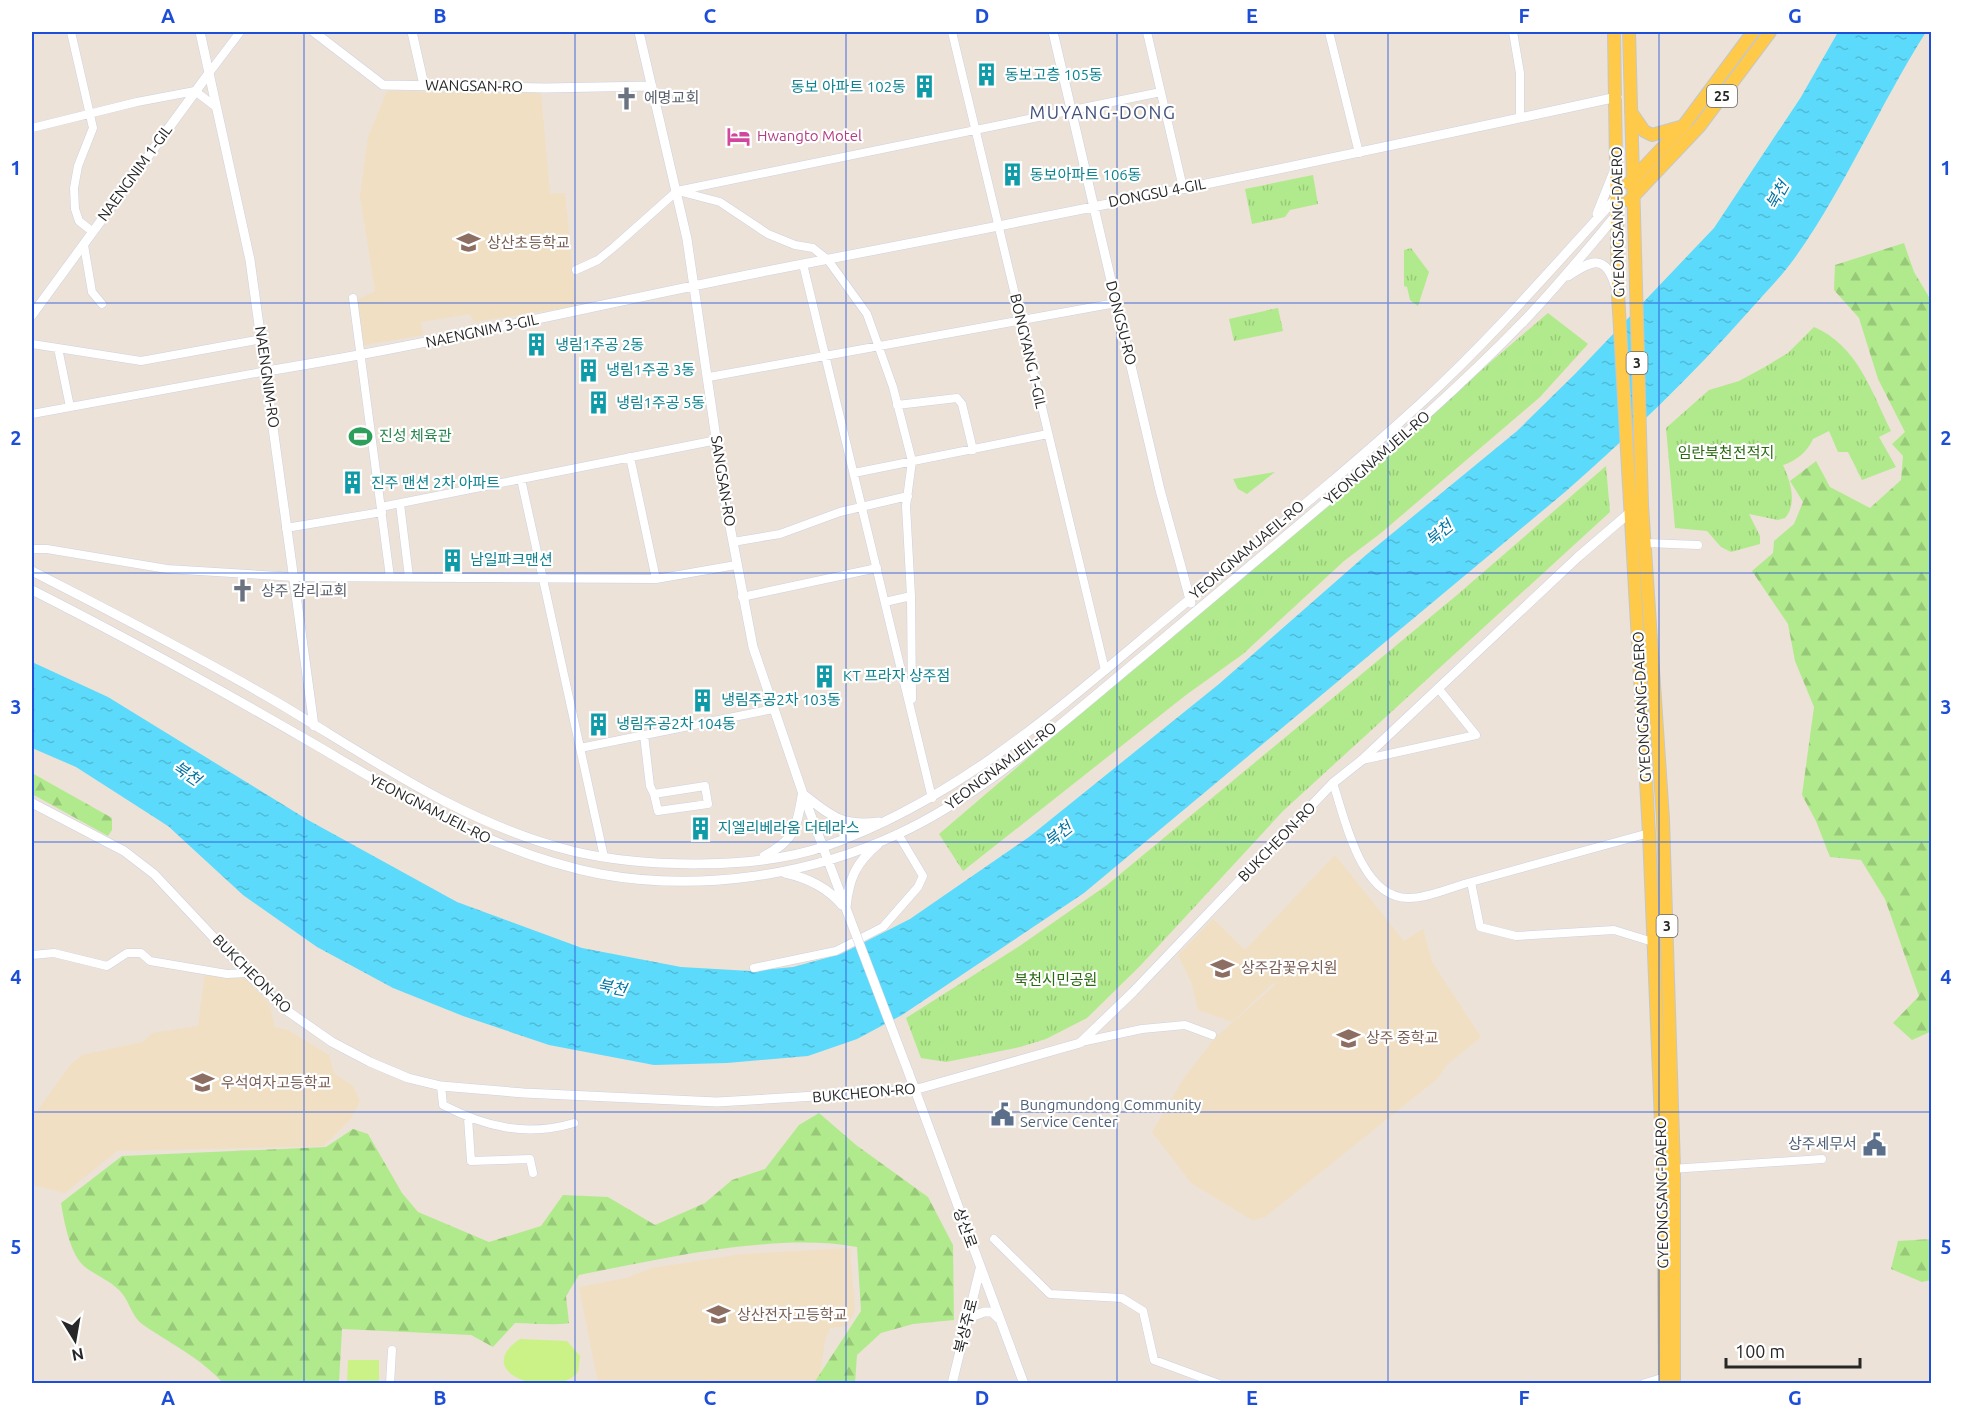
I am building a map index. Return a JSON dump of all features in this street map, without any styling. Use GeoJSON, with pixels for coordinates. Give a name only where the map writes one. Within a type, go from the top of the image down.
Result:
{"type":"FeatureCollection","features":[{"type":"Feature","properties":{"kind":"main road","name":"GYEONGSANG-DAERO"},"geometry":{"type":"LineString","coordinates":[[1614,32],[1617,97],[1618,294],[1629,483],[1646,543],[1663,819],[1669,1169],[1669,1380]]}},
{"type":"Feature","properties":{"kind":"main road","name":"GYEONGSANG-DAERO"},"geometry":{"type":"LineString","coordinates":[[1629,32],[1641,469],[1637,507],[1653,942],[1669,1169]]}},
{"type":"Feature","properties":{"kind":"main road","name":"YEONGNAMJAEIL-RO"},"geometry":{"type":"LineString","coordinates":[[1617,197],[1684,125],[1753,32]]}},
{"type":"Feature","properties":{"kind":"main road","name":"YEONGNAMJEIL-RO"},"geometry":{"type":"LineString","coordinates":[[1617,214],[1699,127],[1770,32]]}},
{"type":"Feature","properties":{"kind":"main road"},"geometry":{"type":"LineString","coordinates":[[1631,112],[1644,131],[1652,135],[1684,125]]}},
{"type":"Feature","properties":{"kind":"street"},"geometry":{"type":"LineString","coordinates":[[71,32],[93,128],[78,166],[74,188],[75,209],[79,221],[93,232]]}},
{"type":"Feature","properties":{"kind":"street","name":"NAENGNIM-RO"},"geometry":{"type":"LineString","coordinates":[[200,32],[250,260],[314,726]]}},
{"type":"Feature","properties":{"kind":"street","name":"NAENGNIM 1-GIL"},"geometry":{"type":"LineString","coordinates":[[32,315],[240,32]]}},
{"type":"Feature","properties":{"kind":"street","name":"WANGSAN-RO"},"geometry":{"type":"LineString","coordinates":[[314,32],[383,85],[652,86]]}},
{"type":"Feature","properties":{"kind":"street"},"geometry":{"type":"LineString","coordinates":[[413,32],[424,85]]}},
{"type":"Feature","properties":{"kind":"street","name":"SANGSAN-RO"},"geometry":{"type":"LineString","coordinates":[[639,32],[677,191],[696,286],[736,565],[753,647],[802,794],[829,859],[908,1071]]}},
{"type":"Feature","properties":{"kind":"street","name":"BONGYANG 1-GIL"},"geometry":{"type":"LineString","coordinates":[[952,32],[1104,670]]}},
{"type":"Feature","properties":{"kind":"street","name":"DONGSU-RO"},"geometry":{"type":"LineString","coordinates":[[1053,32],[1160,490],[1194,614]]}},
{"type":"Feature","properties":{"kind":"street"},"geometry":{"type":"LineString","coordinates":[[1146,32],[1184,188]]}},
{"type":"Feature","properties":{"kind":"street"},"geometry":{"type":"LineString","coordinates":[[1329,32],[1359,153]]}},
{"type":"Feature","properties":{"kind":"street"},"geometry":{"type":"LineString","coordinates":[[1513,32],[1520,73],[1521,118]]}},
{"type":"Feature","properties":{"kind":"street"},"geometry":{"type":"LineString","coordinates":[[32,128],[195,91],[216,107]]}},
{"type":"Feature","properties":{"kind":"street"},"geometry":{"type":"LineString","coordinates":[[576,270],[598,260],[677,191],[1161,92]]}},
{"type":"Feature","properties":{"kind":"street","name":"DONGSU 4-GIL"},"geometry":{"type":"LineString","coordinates":[[696,286],[1359,153],[1617,97]]}},
{"type":"Feature","properties":{"kind":"street"},"geometry":{"type":"LineString","coordinates":[[1592,225],[1609,189],[1617,163]]}},
{"type":"Feature","properties":{"kind":"street"},"geometry":{"type":"LineString","coordinates":[[677,191],[720,202],[768,234],[795,245],[813,248],[828,260],[867,314],[880,347],[912,461],[908,496],[911,710]]}},
{"type":"Feature","properties":{"kind":"street","name":"YEONGNAMJAEIL-RO"},"geometry":{"type":"LineString","coordinates":[[32,571],[130,621],[275,701],[393,775],[479,819],[526,837],[604,857],[646,862],[754,860],[799,854],[824,847],[893,819],[932,798],[980,767],[1104,670],[1420,404],[1509,316],[1617,197]]}},
{"type":"Feature","properties":{"kind":"street","name":"YEONGNAMJEIL-RO"},"geometry":{"type":"LineString","coordinates":[[32,590],[159,657],[414,804],[478,836],[528,855],[602,874],[661,879],[713,879],[782,872],[829,859],[898,834],[934,815],[989,779],[1194,614],[1430,412],[1509,336],[1559,283],[1617,214]]}},
{"type":"Feature","properties":{"kind":"street"},"geometry":{"type":"LineString","coordinates":[[84,245],[92,292],[102,304]]}},
{"type":"Feature","properties":{"kind":"street"},"geometry":{"type":"LineString","coordinates":[[1559,283],[1588,263],[1600,263],[1610,270],[1618,294]]}},
{"type":"Feature","properties":{"kind":"street"},"geometry":{"type":"LineString","coordinates":[[803,264],[932,798]]}},
{"type":"Feature","properties":{"kind":"street","name":"NAENGNIM 3-GIL"},"geometry":{"type":"LineString","coordinates":[[267,371],[361,356],[696,286]]}},
{"type":"Feature","properties":{"kind":"street"},"geometry":{"type":"LineString","coordinates":[[353,298],[390,577]]}},
{"type":"Feature","properties":{"kind":"street"},"geometry":{"type":"LineString","coordinates":[[709,377],[1022,322],[1116,303]]}},
{"type":"Feature","properties":{"kind":"street"},"geometry":{"type":"LineString","coordinates":[[32,344],[141,361],[262,339]]}},
{"type":"Feature","properties":{"kind":"street"},"geometry":{"type":"LineString","coordinates":[[58,348],[70,407]]}},
{"type":"Feature","properties":{"kind":"street"},"geometry":{"type":"LineString","coordinates":[[32,414],[267,371]]}},
{"type":"Feature","properties":{"kind":"street"},"geometry":{"type":"LineString","coordinates":[[897,405],[957,398],[962,404],[973,450]]}},
{"type":"Feature","properties":{"kind":"street"},"geometry":{"type":"LineString","coordinates":[[854,473],[1048,434]]}},
{"type":"Feature","properties":{"kind":"street"},"geometry":{"type":"LineString","coordinates":[[286,528],[717,440]]}},
{"type":"Feature","properties":{"kind":"street"},"geometry":{"type":"LineString","coordinates":[[630,457],[656,579]]}},
{"type":"Feature","properties":{"kind":"street"},"geometry":{"type":"LineString","coordinates":[[521,479],[604,857]]}},
{"type":"Feature","properties":{"kind":"street"},"geometry":{"type":"LineString","coordinates":[[733,542],[780,534],[840,512],[908,496]]}},
{"type":"Feature","properties":{"kind":"street"},"geometry":{"type":"LineString","coordinates":[[400,504],[409,577]]}},
{"type":"Feature","properties":{"kind":"street","name":"BUKCHEON-RO"},"geometry":{"type":"LineString","coordinates":[[32,803],[124,851],[154,874],[247,973],[286,1010],[332,1042],[408,1078],[441,1086],[575,1096],[717,1102],[914,1090],[1080,1042],[1141,984],[1333,783],[1362,760],[1637,507]]}},
{"type":"Feature","properties":{"kind":"street"},"geometry":{"type":"LineString","coordinates":[[1646,543],[1698,545]]}},
{"type":"Feature","properties":{"kind":"street"},"geometry":{"type":"LineString","coordinates":[[32,549],[47,549],[167,569],[294,577],[656,579],[736,565]]}},
{"type":"Feature","properties":{"kind":"street"},"geometry":{"type":"LineString","coordinates":[[742,597],[878,568]]}},
{"type":"Feature","properties":{"kind":"street"},"geometry":{"type":"LineString","coordinates":[[885,602],[911,596]]}},
{"type":"Feature","properties":{"kind":"street"},"geometry":{"type":"LineString","coordinates":[[1362,760],[1476,735],[1438,688]]}},
{"type":"Feature","properties":{"kind":"street"},"geometry":{"type":"LineString","coordinates":[[580,748],[773,709]]}},
{"type":"Feature","properties":{"kind":"street"},"geometry":{"type":"LineString","coordinates":[[644,735],[650,786],[658,811],[708,804],[705,786],[654,794]]}},
{"type":"Feature","properties":{"kind":"street"},"geometry":{"type":"LineString","coordinates":[[1333,783],[1351,840],[1370,879],[1390,896],[1410,898],[1649,833]]}},
{"type":"Feature","properties":{"kind":"street"},"geometry":{"type":"LineString","coordinates":[[802,794],[828,814],[850,824],[893,819]]}},
{"type":"Feature","properties":{"kind":"street"},"geometry":{"type":"LineString","coordinates":[[754,860],[779,848],[790,837],[798,825],[802,794]]}},
{"type":"Feature","properties":{"kind":"street"},"geometry":{"type":"LineString","coordinates":[[754,968],[836,951],[883,927],[918,887],[922,876],[898,834]]}},
{"type":"Feature","properties":{"kind":"street"},"geometry":{"type":"LineString","coordinates":[[846,909],[853,870],[861,858],[883,840]]}},
{"type":"Feature","properties":{"kind":"street"},"geometry":{"type":"LineString","coordinates":[[782,872],[805,877],[816,883],[835,895],[846,909]]}},
{"type":"Feature","properties":{"kind":"street"},"geometry":{"type":"LineString","coordinates":[[1471,882],[1480,927],[1516,936],[1614,930],[1653,942]]}},
{"type":"Feature","properties":{"kind":"street"},"geometry":{"type":"LineString","coordinates":[[32,955],[54,953],[107,966],[127,953],[141,952],[150,961],[227,974],[247,973]]}},
{"type":"Feature","properties":{"kind":"street"},"geometry":{"type":"LineString","coordinates":[[1080,1042],[1142,1029],[1185,1025],[1212,1035]]}},
{"type":"Feature","properties":{"kind":"street","name":"상산로"},"geometry":{"type":"LineString","coordinates":[[908,1071],[1024,1383]]}},
{"type":"Feature","properties":{"kind":"street"},"geometry":{"type":"LineString","coordinates":[[441,1086],[443,1105],[468,1118],[516,1130],[549,1131],[574,1123]]}},
{"type":"Feature","properties":{"kind":"street"},"geometry":{"type":"LineString","coordinates":[[468,1118],[471,1161],[530,1159],[533,1173]]}},
{"type":"Feature","properties":{"kind":"street"},"geometry":{"type":"LineString","coordinates":[[1669,1169],[1822,1159]]}},
{"type":"Feature","properties":{"kind":"street"},"geometry":{"type":"LineString","coordinates":[[994,1239],[1050,1294],[1122,1298],[1143,1311],[1154,1360],[1219,1383]]}},
{"type":"Feature","properties":{"kind":"street","name":"북상주로"},"geometry":{"type":"LineString","coordinates":[[952,1383],[980,1269]]}},
{"type":"Feature","properties":{"kind":"street"},"geometry":{"type":"LineString","coordinates":[[968,1318],[992,1312],[1002,1322]]}},
{"type":"Feature","properties":{"kind":"street"},"geometry":{"type":"LineString","coordinates":[[390,1383],[392,1350]]}},
{"type":"Feature","properties":{"kind":"street"},"geometry":{"type":"LineString","coordinates":[[1644,1383],[1669,1380]]}},
{"type":"Feature","properties":{"kind":"shaded area","name":"상산초등학교"},"geometry":{"type":"Polygon","coordinates":[[[387,91],[541,93],[550,194],[565,193],[576,306],[474,322],[470,314],[421,322],[423,335],[364,345],[357,300],[375,291],[360,196],[368,137],[387,91]]]}},
{"type":"Feature","properties":{"kind":"shaded area","name":"상주 중학교"},"geometry":{"type":"Polygon","coordinates":[[[1335,855],[1404,941],[1423,929],[1432,962],[1481,1037],[1447,1065],[1437,1079],[1265,1217],[1252,1220],[1191,1183],[1152,1132],[1184,1078],[1214,1039],[1275,985],[1273,983],[1232,1022],[1198,1010],[1192,984],[1178,955],[1213,919],[1245,950],[1335,855]]]}},
{"type":"Feature","properties":{"kind":"shaded area","name":"우석여자고등학교"},"geometry":{"type":"Polygon","coordinates":[[[205,973],[245,978],[269,1003],[275,1027],[288,1030],[329,1055],[334,1073],[353,1086],[360,1101],[351,1119],[324,1146],[117,1151],[65,1193],[32,1185],[32,1118],[70,1065],[82,1055],[143,1042],[152,1033],[198,1026],[205,973]]]}},
{"type":"Feature","properties":{"kind":"shaded area","name":"상산전자고등학교"},"geometry":{"type":"Polygon","coordinates":[[[850,1248],[855,1311],[847,1326],[830,1328],[825,1341],[819,1383],[598,1383],[579,1287],[626,1278],[652,1268],[742,1254],[850,1248]]]}},
{"type":"Feature","properties":{"kind":"green space"},"geometry":{"type":"Polygon","coordinates":[[[1313,175],[1318,204],[1290,210],[1285,217],[1252,224],[1245,189],[1313,175]]]}},
{"type":"Feature","properties":{"kind":"green space"},"geometry":{"type":"Polygon","coordinates":[[[1904,243],[1914,272],[1932,302],[1932,1031],[1912,1040],[1893,1023],[1919,996],[1885,899],[1861,860],[1830,857],[1816,821],[1802,795],[1814,707],[1795,661],[1788,624],[1752,571],[1773,553],[1774,541],[1794,524],[1803,502],[1790,481],[1816,461],[1830,487],[1870,508],[1901,480],[1903,456],[1892,444],[1905,432],[1878,379],[1859,318],[1834,290],[1835,265],[1904,243]]]}},
{"type":"Feature","properties":{"kind":"green space"},"geometry":{"type":"Polygon","coordinates":[[[1411,248],[1429,272],[1418,306],[1410,300],[1407,287],[1404,286],[1404,250],[1411,248]]]}},
{"type":"Feature","properties":{"kind":"green space"},"geometry":{"type":"Polygon","coordinates":[[[1278,308],[1283,331],[1234,341],[1229,319],[1278,308]]]}},
{"type":"Feature","properties":{"kind":"green space"},"geometry":{"type":"Polygon","coordinates":[[[1548,313],[1588,344],[1540,397],[1381,533],[1344,561],[1243,654],[1186,695],[963,871],[939,834],[1548,313]]]}},
{"type":"Feature","properties":{"kind":"green space","name":"임란북천전적지"},"geometry":{"type":"Polygon","coordinates":[[[1814,327],[1829,335],[1842,346],[1861,371],[1891,431],[1879,437],[1896,467],[1862,480],[1848,452],[1838,452],[1829,431],[1813,439],[1801,455],[1783,465],[1792,492],[1791,506],[1785,518],[1778,520],[1749,514],[1760,536],[1760,544],[1731,552],[1721,547],[1707,531],[1675,528],[1666,428],[1709,390],[1739,381],[1788,353],[1814,327]]]}},
{"type":"Feature","properties":{"kind":"green space","name":"북천시민공원"},"geometry":{"type":"Polygon","coordinates":[[[1606,466],[1610,512],[1283,811],[1139,967],[1087,1018],[1046,1039],[1020,1047],[946,1062],[921,1058],[906,1018],[1021,945],[1107,885],[1457,595],[1606,466]]]}},
{"type":"Feature","properties":{"kind":"green space"},"geometry":{"type":"Polygon","coordinates":[[[1275,472],[1247,494],[1238,489],[1233,479],[1275,472]]]}},
{"type":"Feature","properties":{"kind":"green space"},"geometry":{"type":"Polygon","coordinates":[[[32,773],[112,818],[112,830],[108,836],[32,794],[32,773]]]}},
{"type":"Feature","properties":{"kind":"green space"},"geometry":{"type":"Polygon","coordinates":[[[819,1113],[856,1145],[928,1197],[953,1245],[954,1320],[913,1324],[881,1333],[857,1355],[855,1383],[814,1383],[861,1311],[857,1247],[825,1243],[790,1243],[718,1249],[579,1275],[566,1296],[569,1323],[515,1323],[493,1347],[471,1335],[342,1329],[339,1383],[223,1383],[195,1358],[138,1321],[119,1290],[80,1262],[68,1237],[61,1203],[122,1156],[326,1147],[353,1129],[368,1134],[402,1193],[418,1212],[489,1242],[541,1226],[563,1195],[608,1197],[655,1225],[705,1203],[732,1180],[765,1169],[799,1125],[819,1113]]]}},
{"type":"Feature","properties":{"kind":"green space"},"geometry":{"type":"Polygon","coordinates":[[[1931,1239],[1931,1280],[1922,1282],[1891,1269],[1898,1241],[1931,1239]]]}},
{"type":"Feature","properties":{"kind":"green space"},"geometry":{"type":"Polygon","coordinates":[[[520,1339],[567,1341],[580,1356],[578,1372],[567,1380],[552,1384],[536,1384],[521,1380],[509,1372],[504,1363],[507,1352],[520,1339]]]}},
{"type":"Feature","properties":{"kind":"green space"},"geometry":{"type":"Polygon","coordinates":[[[348,1360],[379,1360],[379,1383],[347,1383],[348,1360]]]}},
{"type":"Feature","properties":{"kind":"water","name":"북천"},"geometry":{"type":"Polygon","coordinates":[[[1838,32],[1926,32],[1830,204],[1794,259],[1683,382],[1565,492],[1084,893],[902,1015],[857,1039],[808,1056],[727,1063],[654,1065],[549,1045],[463,1016],[393,988],[317,947],[243,895],[168,826],[76,767],[32,748],[32,662],[108,697],[308,820],[457,902],[582,948],[681,967],[750,971],[793,967],[841,954],[910,919],[1029,837],[1219,684],[1366,555],[1517,431],[1575,374],[1714,228],[1801,97],[1838,32]]]}},
{"type":"Feature","properties":{"kind":"place","name":"동보고층 105동"},"geometry":{"type":"Point","coordinates":[987,75]}},
{"type":"Feature","properties":{"kind":"place","name":"동보 아파트 102동"},"geometry":{"type":"Point","coordinates":[924,87]}},
{"type":"Feature","properties":{"kind":"place","name":"에명교회"},"geometry":{"type":"Point","coordinates":[626,98]}},
{"type":"Feature","properties":{"kind":"place","name":"Hwangto Motel"},"geometry":{"type":"Point","coordinates":[739,136]}},
{"type":"Feature","properties":{"kind":"place","name":"동보아파트 106동"},"geometry":{"type":"Point","coordinates":[1012,175]}},
{"type":"Feature","properties":{"kind":"place","name":"상산초등학교"},"geometry":{"type":"Point","coordinates":[469,243]}},
{"type":"Feature","properties":{"kind":"place","name":"냉림1주공 2동"},"geometry":{"type":"Point","coordinates":[537,345]}},
{"type":"Feature","properties":{"kind":"place","name":"냉림1주공 3동"},"geometry":{"type":"Point","coordinates":[588,370]}},
{"type":"Feature","properties":{"kind":"place","name":"냉림1주공 5동"},"geometry":{"type":"Point","coordinates":[598,403]}},
{"type":"Feature","properties":{"kind":"place","name":"진성 체육관"},"geometry":{"type":"Point","coordinates":[361,436]}},
{"type":"Feature","properties":{"kind":"place","name":"진주 맨션 2차 아파트"},"geometry":{"type":"Point","coordinates":[353,483]}},
{"type":"Feature","properties":{"kind":"place","name":"남일파크맨션"},"geometry":{"type":"Point","coordinates":[452,560]}},
{"type":"Feature","properties":{"kind":"place","name":"상주 감리교회"},"geometry":{"type":"Point","coordinates":[243,591]}},
{"type":"Feature","properties":{"kind":"place","name":"KT 프라자 상주점"},"geometry":{"type":"Point","coordinates":[825,676]}},
{"type":"Feature","properties":{"kind":"place","name":"냉림주공2차 103동"},"geometry":{"type":"Point","coordinates":[703,700]}},
{"type":"Feature","properties":{"kind":"place","name":"냉림주공2차 104동"},"geometry":{"type":"Point","coordinates":[598,724]}},
{"type":"Feature","properties":{"kind":"place","name":"지엘리베라움 더테라스"},"geometry":{"type":"Point","coordinates":[700,828]}},
{"type":"Feature","properties":{"kind":"place","name":"상주감꽃유치원"},"geometry":{"type":"Point","coordinates":[1223,968]}},
{"type":"Feature","properties":{"kind":"place","name":"상주 중학교"},"geometry":{"type":"Point","coordinates":[1348,1038]}},
{"type":"Feature","properties":{"kind":"place","name":"우석여자고등학교"},"geometry":{"type":"Point","coordinates":[203,1083]}},
{"type":"Feature","properties":{"kind":"place","name":"Bungmundong Community Service Center"},"geometry":{"type":"Point","coordinates":[1002,1114]}},
{"type":"Feature","properties":{"kind":"place","name":"상주세무서"},"geometry":{"type":"Point","coordinates":[1875,1144]}},
{"type":"Feature","properties":{"kind":"place","name":"상산전자고등학교"},"geometry":{"type":"Point","coordinates":[719,1315]}},
{"type":"Feature","properties":{"kind":"district","name":"MUYANG-DONG"},"geometry":{"type":"Point","coordinates":[1103,113]}}]}
